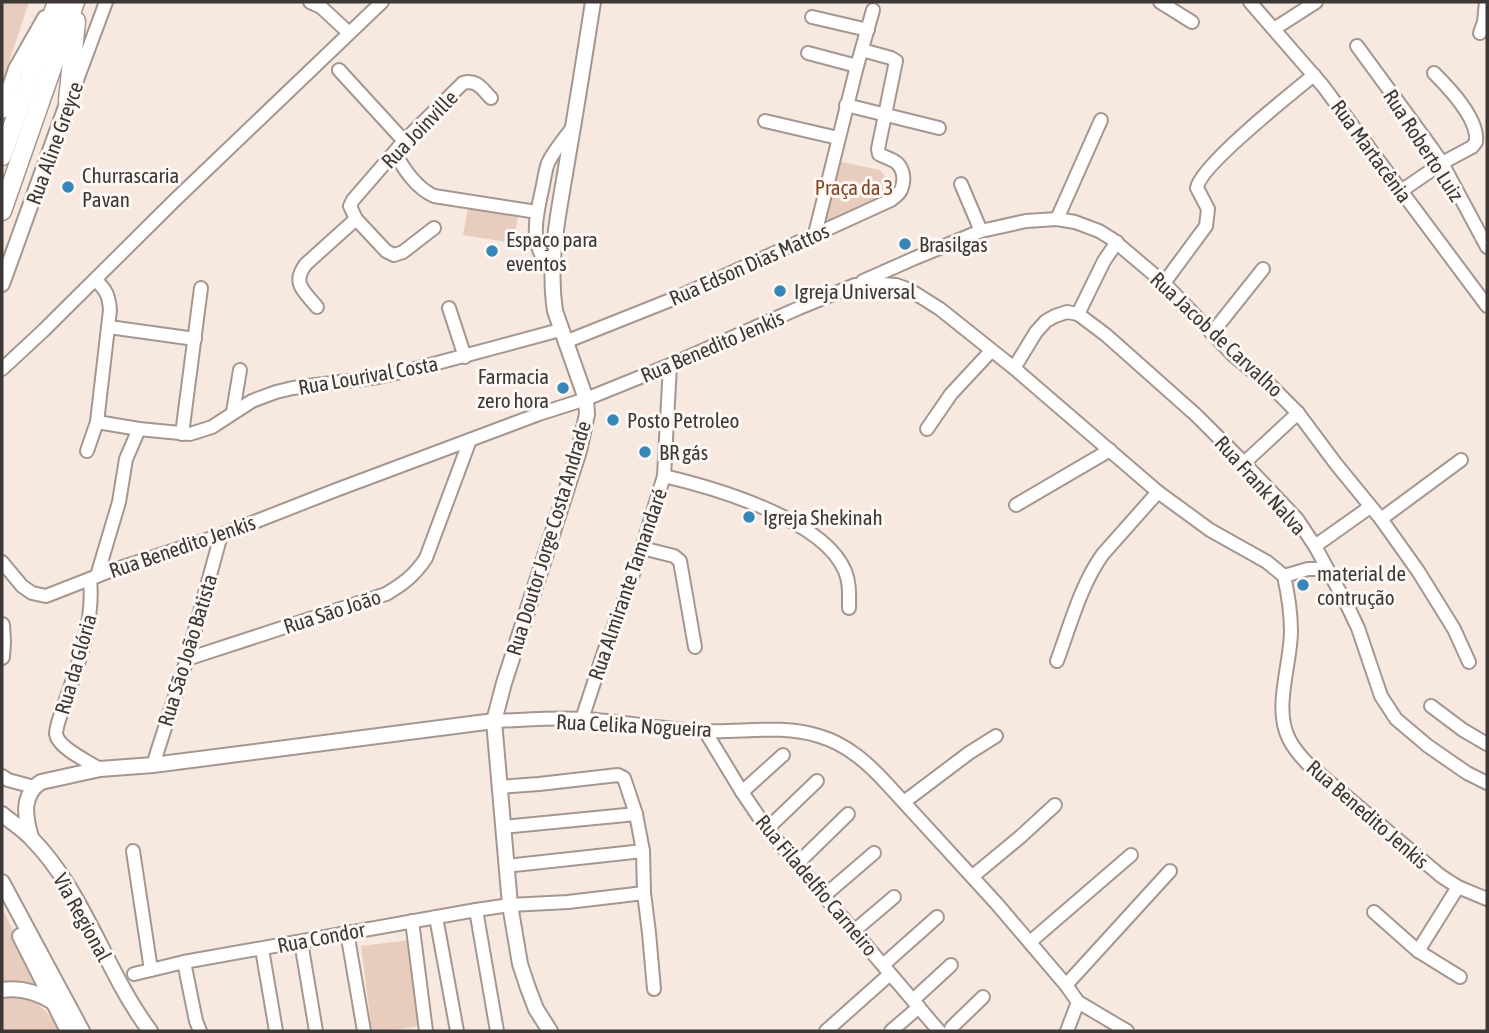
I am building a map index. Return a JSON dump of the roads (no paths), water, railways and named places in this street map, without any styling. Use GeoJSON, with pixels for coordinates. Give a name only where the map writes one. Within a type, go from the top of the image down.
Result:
{"type":"FeatureCollection","features":[{"type":"Feature","properties":{"kind":"highway"},"geometry":{"type":"LineString","coordinates":[[2,156],[56,2]]}},
{"type":"Feature","properties":{"kind":"highway"},"geometry":{"type":"LineString","coordinates":[[68,101],[76,2]]}},
{"type":"Feature","properties":{"kind":"highway"},"geometry":{"type":"LineString","coordinates":[[2,211],[76,2]]}},
{"type":"Feature","properties":{"kind":"highway"},"geometry":{"type":"LineString","coordinates":[[75,33],[83,40],[91,41]]}},
{"type":"Feature","properties":{"kind":"main road"},"geometry":{"type":"LineString","coordinates":[[2,111],[16,69],[56,2]]}},
{"type":"Feature","properties":{"kind":"main road","name":"Rua Doutor Jorge Costa Andrade"},"geometry":{"type":"LineString","coordinates":[[550,1031],[536,1009],[520,964],[510,905],[494,721],[507,672],[579,450],[587,414],[586,398],[562,336],[553,297],[552,272],[593,2]]}},
{"type":"Feature","properties":{"kind":"main road","name":"Rua Aline Greyce"},"geometry":{"type":"LineString","coordinates":[[2,284],[68,101]]}},
{"type":"Feature","properties":{"kind":"main road"},"geometry":{"type":"LineString","coordinates":[[2,625],[2,657]]}},
{"type":"Feature","properties":{"kind":"main road","name":"Rua Celika Nogueira"},"geometry":{"type":"LineString","coordinates":[[34,787],[41,782],[100,769],[153,765],[494,721]]}},
{"type":"Feature","properties":{"kind":"main road"},"geometry":{"type":"LineString","coordinates":[[31,837],[26,810],[29,794],[34,787]]}},
{"type":"Feature","properties":{"kind":"main road","name":"Via Regional"},"geometry":{"type":"LineString","coordinates":[[2,814],[31,837],[58,870],[120,986],[150,1031]]}},
{"type":"Feature","properties":{"kind":"main road"},"geometry":{"type":"LineString","coordinates":[[2,883],[82,1031]]}},
{"type":"Feature","properties":{"kind":"main road"},"geometry":{"type":"LineString","coordinates":[[16,911],[20,939],[68,1031]]}},
{"type":"Feature","properties":{"kind":"main road"},"geometry":{"type":"LineString","coordinates":[[2,990],[28,990],[54,1003]]}},
{"type":"Feature","properties":{"kind":"street","name":"Rua Aline Greyce"},"geometry":{"type":"LineString","coordinates":[[68,101],[106,2]]}},
{"type":"Feature","properties":{"kind":"street"},"geometry":{"type":"LineString","coordinates":[[310,2],[321,7],[349,33]]}},
{"type":"Feature","properties":{"kind":"street"},"geometry":{"type":"LineString","coordinates":[[2,369],[382,2]]}},
{"type":"Feature","properties":{"kind":"street"},"geometry":{"type":"LineString","coordinates":[[1160,2],[1192,22]]}},
{"type":"Feature","properties":{"kind":"street","name":"Rua Martacênia"},"geometry":{"type":"LineString","coordinates":[[1251,2],[1314,75],[1487,306]]}},
{"type":"Feature","properties":{"kind":"street"},"geometry":{"type":"LineString","coordinates":[[1274,29],[1315,2]]}},
{"type":"Feature","properties":{"kind":"street"},"geometry":{"type":"LineString","coordinates":[[1480,33],[1486,2]]}},
{"type":"Feature","properties":{"kind":"street"},"geometry":{"type":"LineString","coordinates":[[815,234],[856,66],[873,10]]}},
{"type":"Feature","properties":{"kind":"street"},"geometry":{"type":"LineString","coordinates":[[813,17],[868,30]]}},
{"type":"Feature","properties":{"kind":"street","name":"Rua Roberto Luiz"},"geometry":{"type":"LineString","coordinates":[[1357,46],[1442,163],[1487,247]]}},
{"type":"Feature","properties":{"kind":"street"},"geometry":{"type":"LineString","coordinates":[[862,50],[896,61],[885,116]]}},
{"type":"Feature","properties":{"kind":"street"},"geometry":{"type":"LineString","coordinates":[[808,53],[856,66]]}},
{"type":"Feature","properties":{"kind":"street"},"geometry":{"type":"LineString","coordinates":[[339,70],[404,141]]}},
{"type":"Feature","properties":{"kind":"street"},"geometry":{"type":"LineString","coordinates":[[1401,191],[1476,142],[1476,131],[1456,96],[1434,73]]}},
{"type":"Feature","properties":{"kind":"street"},"geometry":{"type":"LineString","coordinates":[[1164,283],[1206,226],[1208,209],[1197,188],[1199,179],[1223,154],[1314,75]]}},
{"type":"Feature","properties":{"kind":"street","name":"Rua Joinville"},"geometry":{"type":"LineString","coordinates":[[356,219],[350,206],[353,200],[404,141],[463,83],[477,83],[491,98]]}},
{"type":"Feature","properties":{"kind":"street"},"geometry":{"type":"LineString","coordinates":[[846,105],[939,128]]}},
{"type":"Feature","properties":{"kind":"street","name":"Rua Edson Dias Mattos"},"geometry":{"type":"LineString","coordinates":[[562,336],[678,297],[891,200],[903,187],[903,173],[896,162],[879,154],[885,116]]}},
{"type":"Feature","properties":{"kind":"street"},"geometry":{"type":"LineString","coordinates":[[1057,219],[1101,120]]}},
{"type":"Feature","properties":{"kind":"street"},"geometry":{"type":"LineString","coordinates":[[765,121],[838,138]]}},
{"type":"Feature","properties":{"kind":"street"},"geometry":{"type":"LineString","coordinates":[[552,272],[539,254],[536,242],[537,212],[547,166],[573,127]]}},
{"type":"Feature","properties":{"kind":"street"},"geometry":{"type":"LineString","coordinates":[[395,154],[417,184],[434,196],[537,212]]}},
{"type":"Feature","properties":{"kind":"street"},"geometry":{"type":"LineString","coordinates":[[961,184],[981,231]]}},
{"type":"Feature","properties":{"kind":"street"},"geometry":{"type":"LineString","coordinates":[[317,307],[301,288],[298,279],[300,272],[356,219],[386,251],[394,255],[403,252],[434,228]]}},
{"type":"Feature","properties":{"kind":"street","name":"Rua Jacob de Carvalho"},"geometry":{"type":"LineString","coordinates":[[855,285],[981,231],[1026,222],[1057,219],[1089,226],[1117,242],[1164,283],[1233,355],[1271,386],[1298,413],[1418,571],[1454,628],[1469,662]]}},
{"type":"Feature","properties":{"kind":"street"},"geometry":{"type":"LineString","coordinates":[[1014,368],[1046,321],[1067,312],[1078,314],[1104,261],[1117,242]]}},
{"type":"Feature","properties":{"kind":"street"},"geometry":{"type":"LineString","coordinates":[[1212,333],[1263,270]]}},
{"type":"Feature","properties":{"kind":"street"},"geometry":{"type":"LineString","coordinates":[[87,451],[97,422],[109,327],[109,298],[95,280]]}},
{"type":"Feature","properties":{"kind":"street","name":"Rua Benedito Jenkis"},"geometry":{"type":"LineString","coordinates":[[2,562],[22,586],[32,593],[46,596],[94,577],[221,535],[586,398],[670,365],[855,285],[896,285],[910,290],[940,309],[1014,368],[1158,492],[1210,530],[1267,562],[1284,576],[1291,631],[1283,692],[1284,726],[1296,752],[1416,856],[1458,887],[1487,899]]}},
{"type":"Feature","properties":{"kind":"street"},"geometry":{"type":"LineString","coordinates":[[182,434],[201,288]]}},
{"type":"Feature","properties":{"kind":"street"},"geometry":{"type":"LineString","coordinates":[[449,308],[465,356]]}},
{"type":"Feature","properties":{"kind":"street","name":"Rua Frank Nalva"},"geometry":{"type":"LineString","coordinates":[[1078,314],[1106,335],[1196,415],[1297,520],[1315,546],[1358,628],[1387,707],[1409,732],[1487,783]]}},
{"type":"Feature","properties":{"kind":"street"},"geometry":{"type":"LineString","coordinates":[[109,327],[195,339]]}},
{"type":"Feature","properties":{"kind":"street","name":"Rua Lourival Costa"},"geometry":{"type":"LineString","coordinates":[[97,422],[182,434],[201,432],[252,401],[276,392],[379,377],[562,336]]}},
{"type":"Feature","properties":{"kind":"street"},"geometry":{"type":"LineString","coordinates":[[927,429],[951,394],[991,351]]}},
{"type":"Feature","properties":{"kind":"street","name":"Rua Almirante Tamandaré"},"geometry":{"type":"LineString","coordinates":[[582,719],[642,548],[664,476],[670,365]]}},
{"type":"Feature","properties":{"kind":"street"},"geometry":{"type":"LineString","coordinates":[[233,412],[240,370]]}},
{"type":"Feature","properties":{"kind":"street"},"geometry":{"type":"LineString","coordinates":[[1244,463],[1298,413]]}},
{"type":"Feature","properties":{"kind":"street","name":"Rua da Glória"},"geometry":{"type":"LineString","coordinates":[[100,769],[66,748],[56,734],[88,631],[94,577],[119,502],[126,459],[139,429]]}},
{"type":"Feature","properties":{"kind":"street","name":"Rua São João"},"geometry":{"type":"LineString","coordinates":[[187,659],[386,594],[406,582],[418,571],[426,558],[470,440]]}},
{"type":"Feature","properties":{"kind":"street"},"geometry":{"type":"LineString","coordinates":[[1016,505],[1110,450]]}},
{"type":"Feature","properties":{"kind":"street"},"geometry":{"type":"LineString","coordinates":[[1381,519],[1461,460]]}},
{"type":"Feature","properties":{"kind":"street"},"geometry":{"type":"LineString","coordinates":[[664,476],[750,503],[780,516],[816,537],[844,568],[849,608]]}},
{"type":"Feature","properties":{"kind":"street"},"geometry":{"type":"LineString","coordinates":[[1056,661],[1095,565],[1158,492]]}},
{"type":"Feature","properties":{"kind":"street"},"geometry":{"type":"LineString","coordinates":[[1315,546],[1370,507]]}},
{"type":"Feature","properties":{"kind":"street","name":"Rua São João Batista"},"geometry":{"type":"LineString","coordinates":[[153,765],[187,659],[221,535]]}},
{"type":"Feature","properties":{"kind":"street"},"geometry":{"type":"LineString","coordinates":[[642,548],[674,556],[680,561],[695,647]]}},
{"type":"Feature","properties":{"kind":"street"},"geometry":{"type":"LineString","coordinates":[[1284,576],[1308,569],[1326,569]]}},
{"type":"Feature","properties":{"kind":"street"},"geometry":{"type":"LineString","coordinates":[[1431,706],[1487,744]]}},
{"type":"Feature","properties":{"kind":"street","name":"Rua Celika Nogueira"},"geometry":{"type":"LineString","coordinates":[[494,721],[582,719],[705,731],[765,729],[796,731],[833,741],[874,770],[973,876],[1078,1002],[1127,1031]]}},
{"type":"Feature","properties":{"kind":"street","name":"Rua Filadelfio Carneiro"},"geometry":{"type":"LineString","coordinates":[[705,731],[767,828],[939,1031]]}},
{"type":"Feature","properties":{"kind":"street"},"geometry":{"type":"LineString","coordinates":[[904,802],[996,736]]}},
{"type":"Feature","properties":{"kind":"street"},"geometry":{"type":"LineString","coordinates":[[742,792],[783,755]]}},
{"type":"Feature","properties":{"kind":"street"},"geometry":{"type":"LineString","coordinates":[[499,787],[618,775],[624,778],[636,814],[643,850],[644,893],[654,989]]}},
{"type":"Feature","properties":{"kind":"street"},"geometry":{"type":"LineString","coordinates":[[2,776],[34,787]]}},
{"type":"Feature","properties":{"kind":"street"},"geometry":{"type":"LineString","coordinates":[[767,828],[817,781]]}},
{"type":"Feature","properties":{"kind":"street"},"geometry":{"type":"LineString","coordinates":[[973,876],[1055,805]]}},
{"type":"Feature","properties":{"kind":"street"},"geometry":{"type":"LineString","coordinates":[[503,827],[636,814]]}},
{"type":"Feature","properties":{"kind":"street"},"geometry":{"type":"LineString","coordinates":[[797,864],[848,814]]}},
{"type":"Feature","properties":{"kind":"street"},"geometry":{"type":"LineString","coordinates":[[506,866],[643,850]]}},
{"type":"Feature","properties":{"kind":"street"},"geometry":{"type":"LineString","coordinates":[[133,851],[151,970]]}},
{"type":"Feature","properties":{"kind":"street"},"geometry":{"type":"LineString","coordinates":[[825,895],[874,853]]}},
{"type":"Feature","properties":{"kind":"street"},"geometry":{"type":"LineString","coordinates":[[1030,943],[1131,855]]}},
{"type":"Feature","properties":{"kind":"street"},"geometry":{"type":"LineString","coordinates":[[1066,985],[1170,871]]}},
{"type":"Feature","properties":{"kind":"street"},"geometry":{"type":"LineString","coordinates":[[1418,951],[1458,887]]}},
{"type":"Feature","properties":{"kind":"street","name":"Rua Condor"},"geometry":{"type":"LineString","coordinates":[[134,974],[184,962],[476,910],[644,893]]}},
{"type":"Feature","properties":{"kind":"street"},"geometry":{"type":"LineString","coordinates":[[854,931],[894,897]]}},
{"type":"Feature","properties":{"kind":"street"},"geometry":{"type":"LineString","coordinates":[[476,910],[497,1031]]}},
{"type":"Feature","properties":{"kind":"street"},"geometry":{"type":"LineString","coordinates":[[1374,912],[1418,951],[1461,977]]}},
{"type":"Feature","properties":{"kind":"street"},"geometry":{"type":"LineString","coordinates":[[436,917],[457,1031]]}},
{"type":"Feature","properties":{"kind":"street"},"geometry":{"type":"LineString","coordinates":[[825,1031],[936,917]]}},
{"type":"Feature","properties":{"kind":"street"},"geometry":{"type":"LineString","coordinates":[[412,921],[426,1031]]}},
{"type":"Feature","properties":{"kind":"street"},"geometry":{"type":"LineString","coordinates":[[347,932],[363,1031]]}},
{"type":"Feature","properties":{"kind":"street"},"geometry":{"type":"LineString","coordinates":[[301,942],[316,1031]]}},
{"type":"Feature","properties":{"kind":"street"},"geometry":{"type":"LineString","coordinates":[[262,949],[276,1031]]}},
{"type":"Feature","properties":{"kind":"street"},"geometry":{"type":"LineString","coordinates":[[184,962],[200,1031]]}},
{"type":"Feature","properties":{"kind":"street"},"geometry":{"type":"LineString","coordinates":[[891,1031],[951,965]]}},
{"type":"Feature","properties":{"kind":"street"},"geometry":{"type":"LineString","coordinates":[[950,1031],[983,997]]}},
{"type":"Feature","properties":{"kind":"street"},"geometry":{"type":"LineString","coordinates":[[1067,1031],[1078,1002]]}},
{"type":"Feature","properties":{"kind":"place","name":"Churrascaria Pavan"},"geometry":{"type":"Point","coordinates":[68,187]}},
{"type":"Feature","properties":{"kind":"place","name":"Brasilgas"},"geometry":{"type":"Point","coordinates":[905,244]}},
{"type":"Feature","properties":{"kind":"place","name":"Espaço para eventos"},"geometry":{"type":"Point","coordinates":[492,251]}},
{"type":"Feature","properties":{"kind":"place","name":"Igreja Universal"},"geometry":{"type":"Point","coordinates":[780,291]}},
{"type":"Feature","properties":{"kind":"place","name":"Farmacia zero hora"},"geometry":{"type":"Point","coordinates":[563,388]}},
{"type":"Feature","properties":{"kind":"place","name":"Posto Petroleo"},"geometry":{"type":"Point","coordinates":[613,420]}},
{"type":"Feature","properties":{"kind":"place","name":"BR gás"},"geometry":{"type":"Point","coordinates":[645,452]}},
{"type":"Feature","properties":{"kind":"place","name":"Igreja Shekinah"},"geometry":{"type":"Point","coordinates":[749,517]}},
{"type":"Feature","properties":{"kind":"place","name":"material de contrução"},"geometry":{"type":"Point","coordinates":[1303,585]}},
{"type":"Feature","properties":{"kind":"park label","name":"Praça da 3"},"geometry":{"type":"Point","coordinates":[854,187]}}]}
